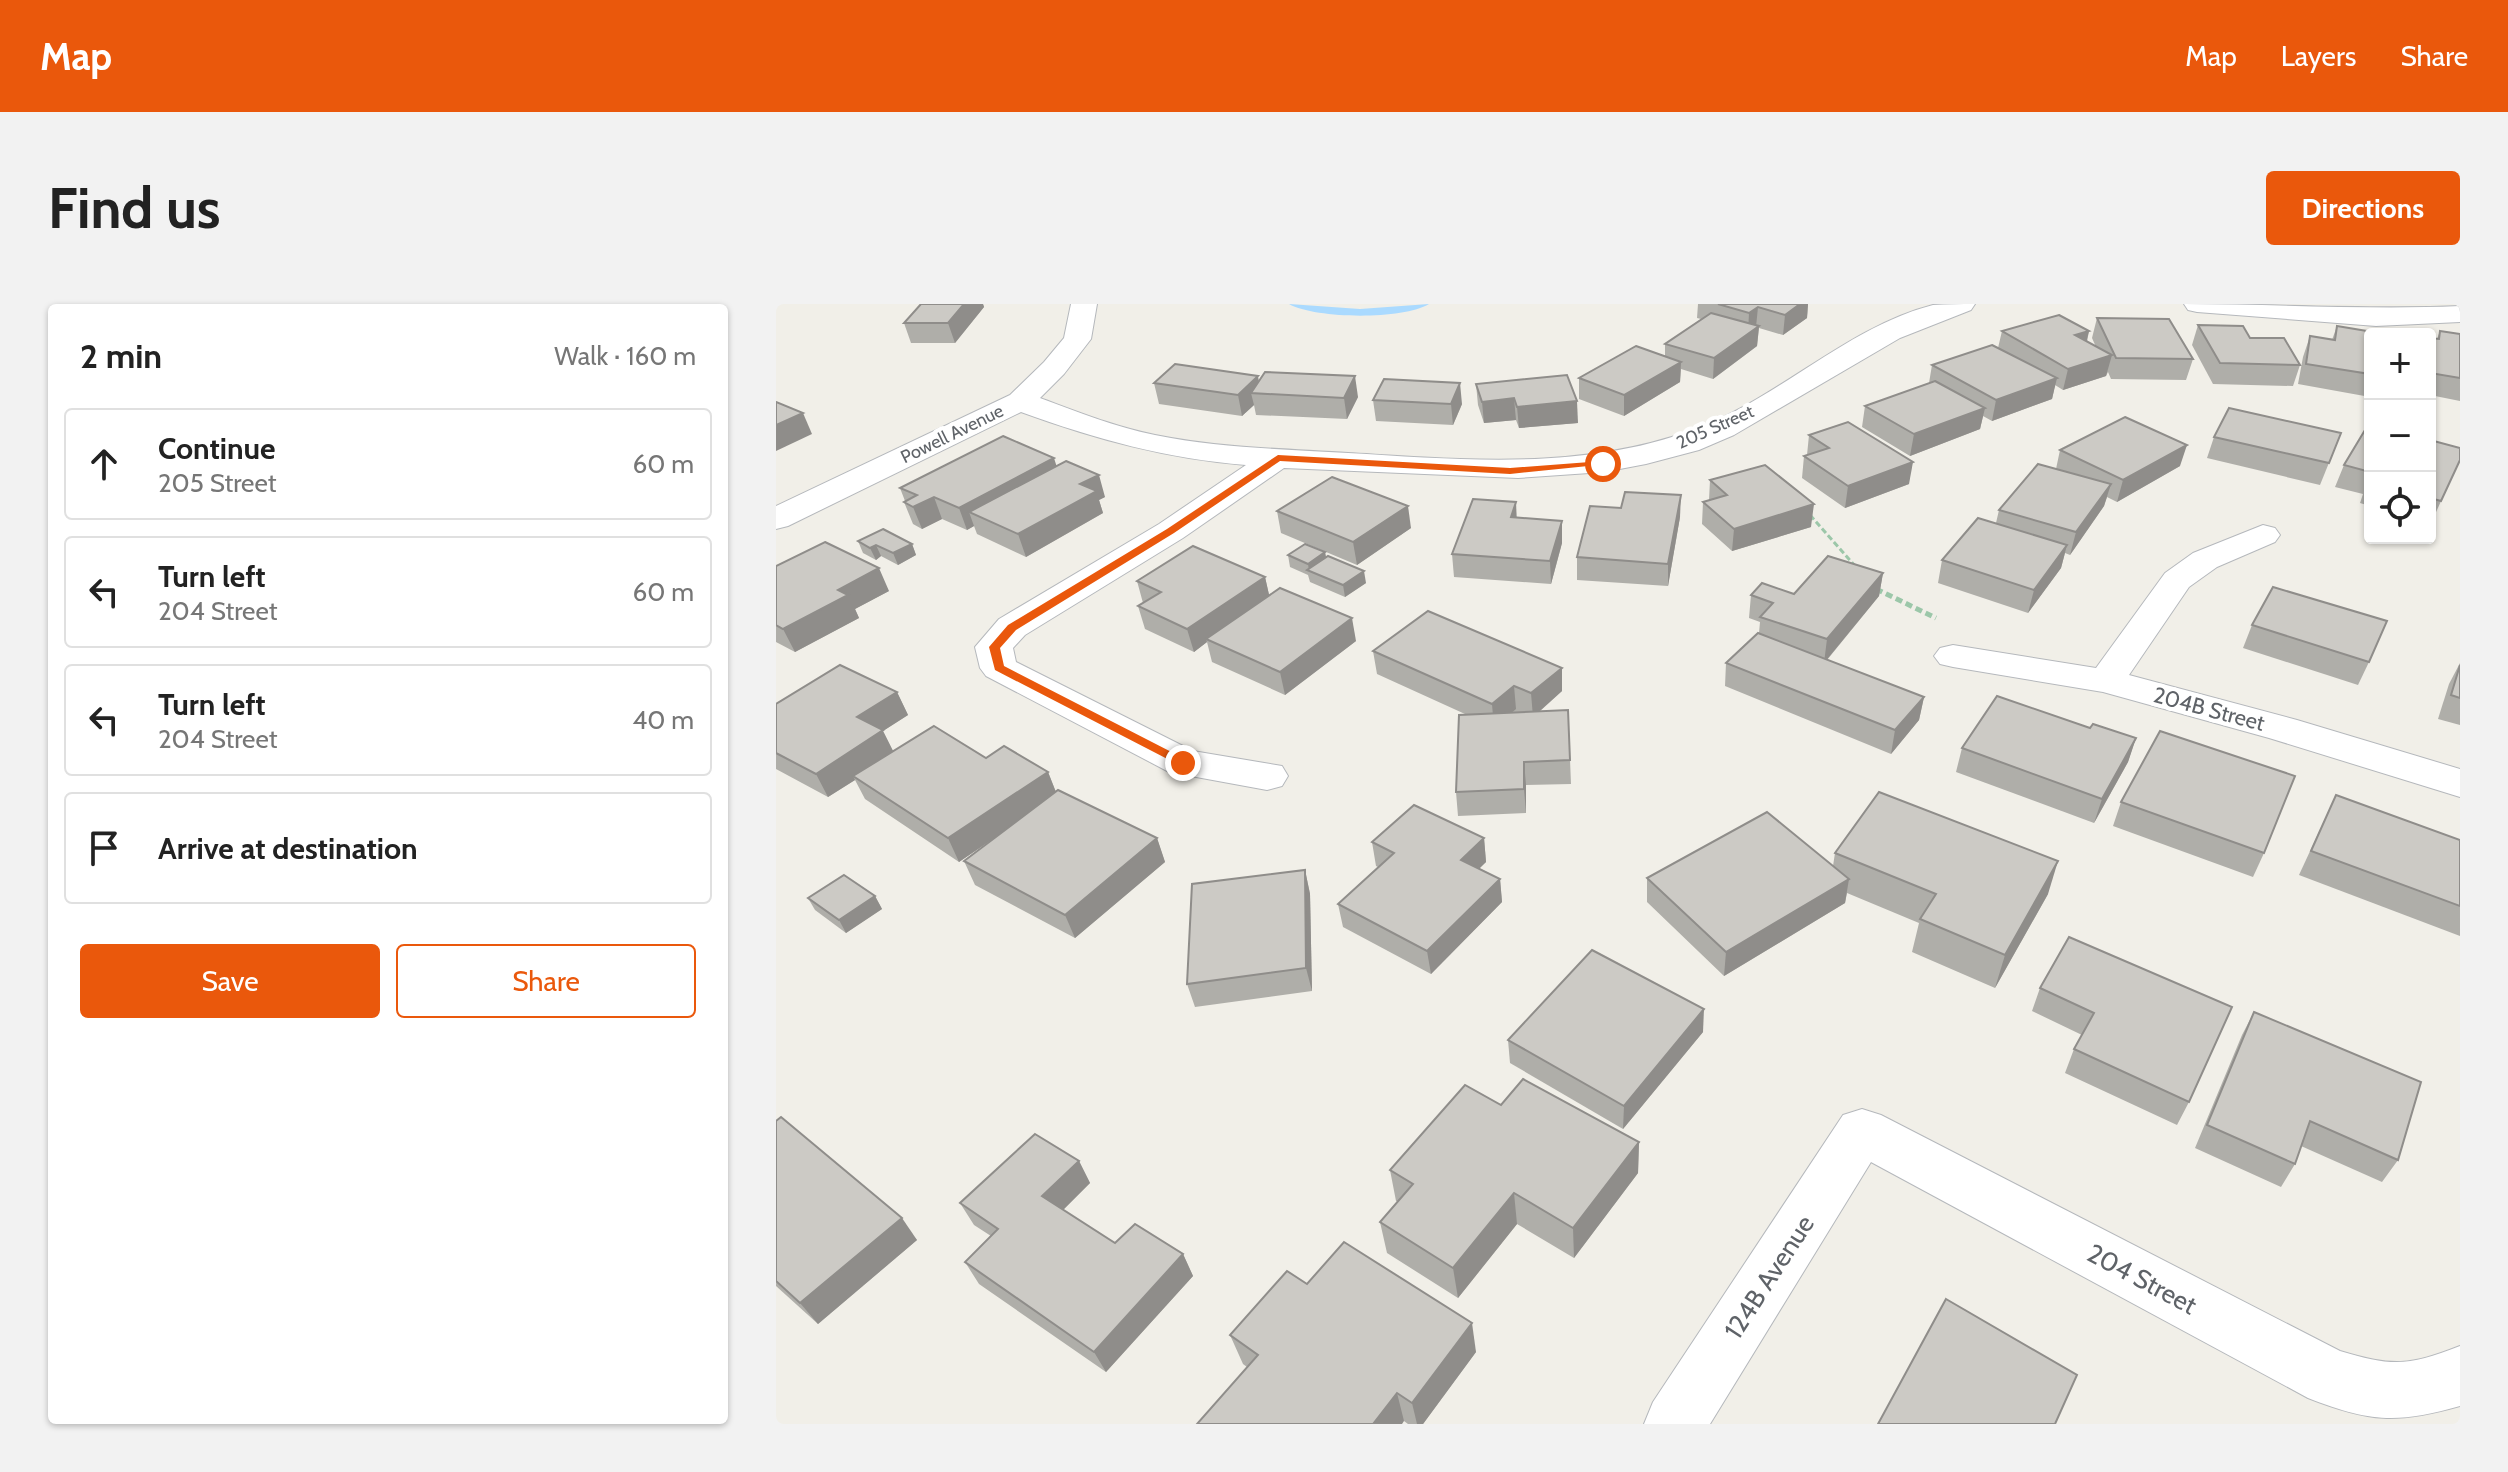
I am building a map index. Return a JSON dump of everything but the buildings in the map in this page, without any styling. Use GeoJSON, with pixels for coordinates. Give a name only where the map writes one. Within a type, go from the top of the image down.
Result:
{"type":"FeatureCollection","features":[{"type":"Feature","properties":{"kind":"street","name":"Powell Avenue"},"geometry":{"type":"LineString","coordinates":[[776,519],[1020,401],[1054,368],[1077,339],[1084,304]]}},
{"type":"Feature","properties":{"kind":"street"},"geometry":{"type":"LineString","coordinates":[[2197,304],[2376,318],[2460,314]]}},
{"type":"Feature","properties":{"kind":"street","name":"205 Street"},"geometry":{"type":"LineString","coordinates":[[1020,401],[1127,438],[1168,447],[1278,458],[1510,471],[1603,464],[1687,443],[1729,425],[1908,322],[1945,306]]}},
{"type":"Feature","properties":{"kind":"street"},"geometry":{"type":"LineString","coordinates":[[1267,776],[1183,763],[999,668],[994,647],[1012,627],[1171,531],[1278,458]]}},
{"type":"Feature","properties":{"kind":"street"},"geometry":{"type":"LineString","coordinates":[[2106,681],[2177,580],[2205,560],[2263,535]]}},
{"type":"Feature","properties":{"kind":"street","name":"204B Street"},"geometry":{"type":"LineString","coordinates":[[1953,656],[2106,681],[2298,733],[2460,783]]}},
{"type":"Feature","properties":{"kind":"street","name":"204 Street"},"geometry":{"type":"LineString","coordinates":[[1862,1131],[2329,1377],[2384,1394],[2445,1383]]}},
{"type":"Feature","properties":{"kind":"street","name":"124B Avenue"},"geometry":{"type":"LineString","coordinates":[[1675,1424],[1862,1131]]}},
{"type":"Feature","properties":{"kind":"path"},"geometry":{"type":"LineString","coordinates":[[1802,506],[1864,576]]}},
{"type":"Feature","properties":{"kind":"path"},"geometry":{"type":"LineString","coordinates":[[1875,588],[1946,623],[1953,656]]}},
{"type":"Feature","properties":{"kind":"waterway"},"geometry":{"type":"LineString","coordinates":[[1294,304],[1360,312],[1424,304]]}},
{"type":"Feature","properties":{"kind":"route"},"geometry":{"type":"LineString","coordinates":[[1183,763],[999,668],[994,647],[1012,627],[1171,531],[1278,458],[1510,471],[1603,464]]}}]}
